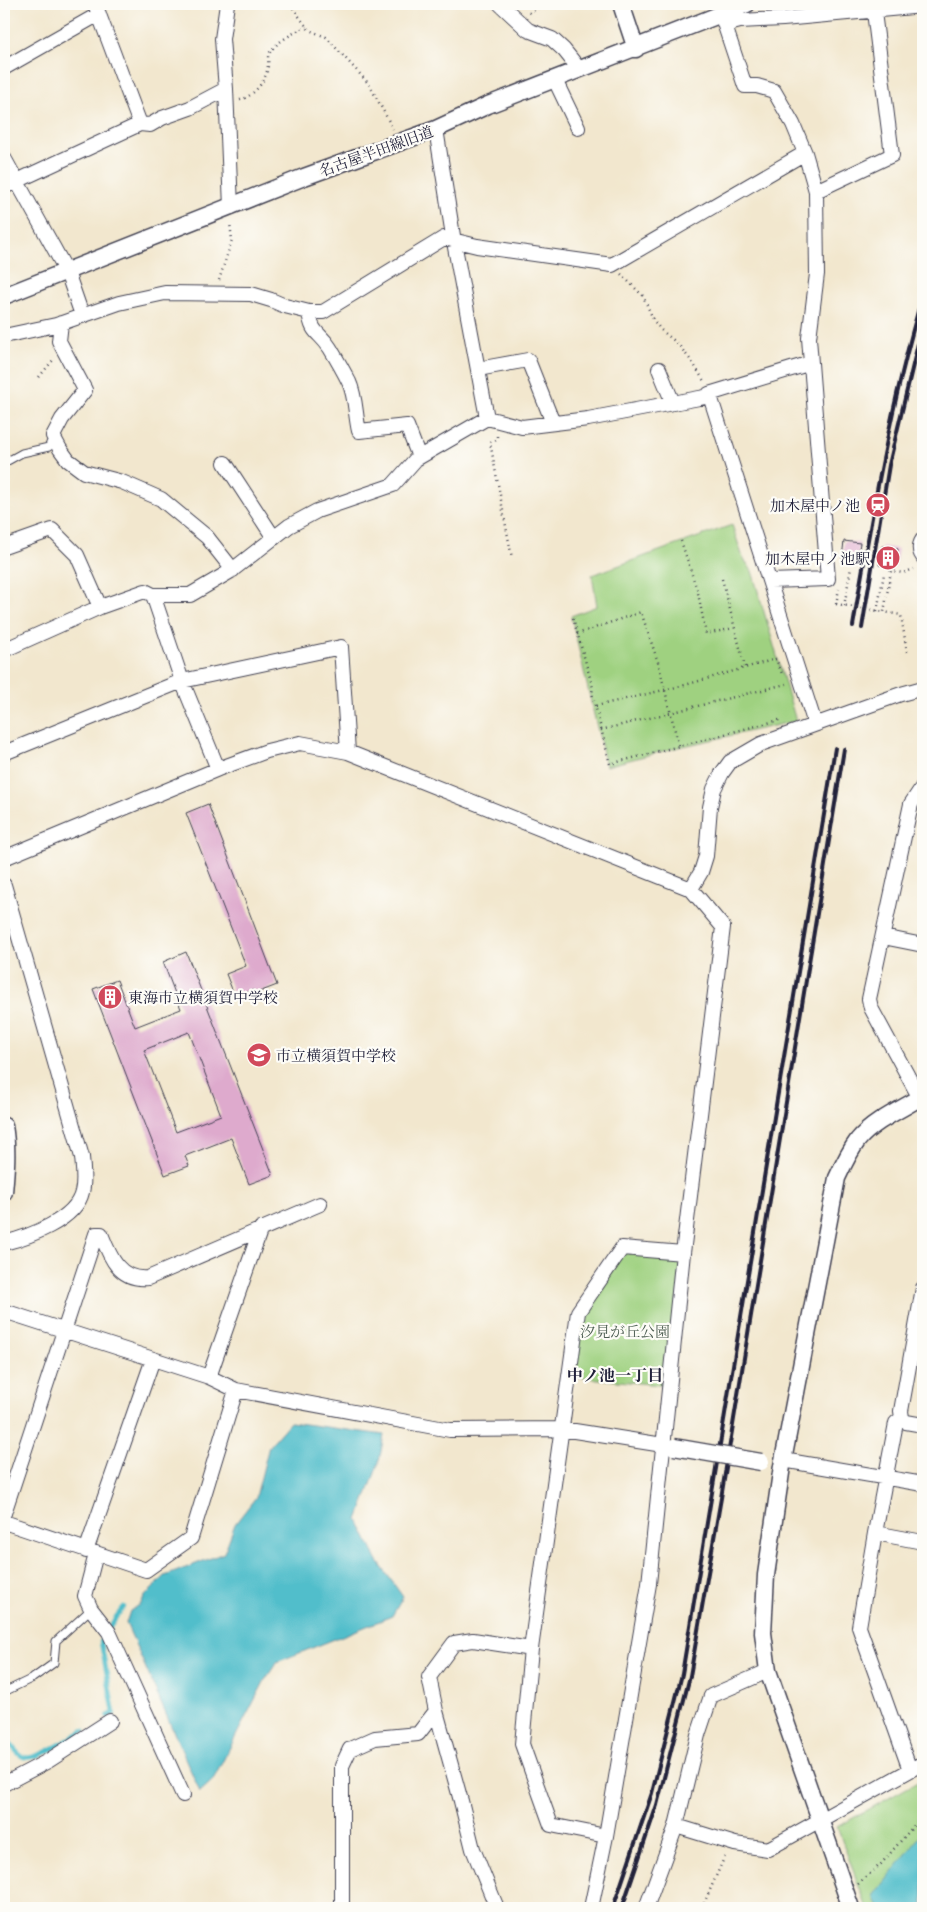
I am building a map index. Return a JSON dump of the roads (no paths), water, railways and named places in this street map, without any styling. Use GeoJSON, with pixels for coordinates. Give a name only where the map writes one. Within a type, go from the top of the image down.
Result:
{"type":"FeatureCollection","features":[{"type":"Feature","properties":{"kind":"street"},"geometry":{"type":"LineString","coordinates":[[227,4],[222,39],[226,96],[229,208]]}},
{"type":"Feature","properties":{"kind":"street"},"geometry":{"type":"LineString","coordinates":[[500,4],[528,30],[552,39],[564,50],[580,70]]}},
{"type":"Feature","properties":{"kind":"street"},"geometry":{"type":"LineString","coordinates":[[621,4],[636,48]]}},
{"type":"Feature","properties":{"kind":"street","name":"名古屋半田線旧道"},"geometry":{"type":"LineString","coordinates":[[4,296],[636,48],[723,19],[747,4]]}},
{"type":"Feature","properties":{"kind":"street"},"geometry":{"type":"LineString","coordinates":[[770,581],[828,579],[809,338],[817,274],[816,191],[805,153],[793,124],[774,91],[757,86],[745,86],[723,19],[783,19],[873,7],[923,6]]}},
{"type":"Feature","properties":{"kind":"street"},"geometry":{"type":"LineString","coordinates":[[816,191],[892,155],[873,7]]}},
{"type":"Feature","properties":{"kind":"street"},"geometry":{"type":"LineString","coordinates":[[4,68],[97,9],[140,124]]}},
{"type":"Feature","properties":{"kind":"street"},"geometry":{"type":"LineString","coordinates":[[555,80],[578,128]]}},
{"type":"Feature","properties":{"kind":"street"},"geometry":{"type":"LineString","coordinates":[[4,187],[140,124],[150,125],[162,118],[226,96]]}},
{"type":"Feature","properties":{"kind":"street"},"geometry":{"type":"LineString","coordinates":[[436,128],[454,242],[478,369],[493,419]]}},
{"type":"Feature","properties":{"kind":"street"},"geometry":{"type":"LineString","coordinates":[[4,336],[60,323],[119,303],[165,293],[251,294],[285,306],[309,312],[322,312],[444,238],[454,242],[612,264],[805,153]]}},
{"type":"Feature","properties":{"kind":"street"},"geometry":{"type":"LineString","coordinates":[[4,158],[67,272],[82,315]]}},
{"type":"Feature","properties":{"kind":"street"},"geometry":{"type":"LineString","coordinates":[[309,312],[310,326],[329,346],[348,380],[354,396],[354,410],[359,431],[407,426],[419,457]]}},
{"type":"Feature","properties":{"kind":"street"},"geometry":{"type":"LineString","coordinates":[[60,323],[59,341],[85,390],[62,419],[53,436],[68,460],[84,472],[122,482],[161,499],[207,537],[234,570]]}},
{"type":"Feature","properties":{"kind":"street"},"geometry":{"type":"LineString","coordinates":[[478,369],[528,360],[553,423]]}},
{"type":"Feature","properties":{"kind":"street"},"geometry":{"type":"LineString","coordinates":[[709,394],[811,363]]}},
{"type":"Feature","properties":{"kind":"street"},"geometry":{"type":"LineString","coordinates":[[659,369],[673,403]]}},
{"type":"Feature","properties":{"kind":"street"},"geometry":{"type":"LineString","coordinates":[[4,650],[100,607],[145,591],[153,595],[190,595],[234,570],[289,526],[317,511],[393,485],[419,457],[493,419],[522,427],[588,419],[710,396],[816,724]]}},
{"type":"Feature","properties":{"kind":"street"},"geometry":{"type":"LineString","coordinates":[[226,463],[274,538]]}},
{"type":"Feature","properties":{"kind":"street"},"geometry":{"type":"LineString","coordinates":[[4,547],[52,530],[77,555],[100,607]]}},
{"type":"Feature","properties":{"kind":"street"},"geometry":{"type":"LineString","coordinates":[[153,595],[182,681],[218,769]]}},
{"type":"Feature","properties":{"kind":"street"},"geometry":{"type":"LineString","coordinates":[[4,753],[182,681],[341,647],[348,752]]}},
{"type":"Feature","properties":{"kind":"street"},"geometry":{"type":"LineString","coordinates":[[691,889],[701,872],[706,856],[710,807],[714,790],[730,762],[761,744],[901,694],[923,688]]}},
{"type":"Feature","properties":{"kind":"street"},"geometry":{"type":"LineString","coordinates":[[4,858],[218,769],[267,751],[300,743],[348,752],[691,889],[723,928],[683,1253],[668,1446],[649,1584],[606,1836],[591,1908]]}},
{"type":"Feature","properties":{"kind":"street"},"geometry":{"type":"LineString","coordinates":[[848,1901],[768,1671],[763,1633],[766,1575],[782,1463],[837,1178],[847,1156],[859,1139],[874,1127],[922,1100],[869,1003],[911,804],[921,793]]}},
{"type":"Feature","properties":{"kind":"street"},"geometry":{"type":"LineString","coordinates":[[4,885],[10,932],[82,1157],[83,1182],[82,1194],[77,1203],[60,1220],[23,1238],[4,1243]]}},
{"type":"Feature","properties":{"kind":"street"},"geometry":{"type":"LineString","coordinates":[[883,937],[923,945]]}},
{"type":"Feature","properties":{"kind":"street"},"geometry":{"type":"LineString","coordinates":[[4,1126],[6,1171],[4,1192]]}},
{"type":"Feature","properties":{"kind":"street"},"geometry":{"type":"LineString","coordinates":[[4,1513],[96,1234],[101,1234],[116,1264],[132,1277],[148,1278],[320,1204]]}},
{"type":"Feature","properties":{"kind":"street"},"geometry":{"type":"LineString","coordinates":[[209,1377],[261,1228]]}},
{"type":"Feature","properties":{"kind":"street"},"geometry":{"type":"LineString","coordinates":[[606,1836],[551,1825],[522,1744],[531,1648],[578,1312],[622,1248],[683,1253]]}},
{"type":"Feature","properties":{"kind":"street"},"geometry":{"type":"LineString","coordinates":[[923,1288],[919,1333],[900,1411],[902,1418],[906,1422],[923,1425]]}},
{"type":"Feature","properties":{"kind":"street"},"geometry":{"type":"LineString","coordinates":[[4,1311],[209,1377],[236,1390],[450,1430],[562,1429],[761,1462],[782,1463],[923,1484]]}},
{"type":"Feature","properties":{"kind":"street"},"geometry":{"type":"LineString","coordinates":[[153,1359],[91,1552],[84,1596],[91,1609],[109,1632],[183,1795]]}},
{"type":"Feature","properties":{"kind":"street"},"geometry":{"type":"LineString","coordinates":[[4,1522],[146,1570],[191,1538],[236,1390]]}},
{"type":"Feature","properties":{"kind":"street"},"geometry":{"type":"LineString","coordinates":[[902,1418],[896,1423],[859,1627],[910,1770]]}},
{"type":"Feature","properties":{"kind":"street"},"geometry":{"type":"LineString","coordinates":[[875,1533],[923,1542]]}},
{"type":"Feature","properties":{"kind":"street"},"geometry":{"type":"LineString","coordinates":[[497,1908],[472,1849],[429,1677],[454,1643],[473,1640],[531,1648]]}},
{"type":"Feature","properties":{"kind":"street"},"geometry":{"type":"LineString","coordinates":[[646,1908],[676,1826],[698,1735],[712,1696],[768,1671]]}},
{"type":"Feature","properties":{"kind":"street"},"geometry":{"type":"LineString","coordinates":[[342,1908],[342,1766],[350,1749],[375,1738],[418,1734],[436,1711]]}},
{"type":"Feature","properties":{"kind":"street"},"geometry":{"type":"LineString","coordinates":[[4,1784],[48,1761],[110,1721]]}},
{"type":"Feature","properties":{"kind":"street"},"geometry":{"type":"LineString","coordinates":[[676,1826],[731,1843],[768,1848],[923,1763]]}},
{"type":"Feature","properties":{"kind":"lane"},"geometry":{"type":"LineString","coordinates":[[4,463],[22,453],[45,449],[49,447],[50,443],[56,441]]}},
{"type":"Feature","properties":{"kind":"lane"},"geometry":{"type":"LineString","coordinates":[[923,534],[918,540],[916,550],[923,562]]}},
{"type":"Feature","properties":{"kind":"lane"},"geometry":{"type":"LineString","coordinates":[[4,1692],[33,1678],[54,1663],[56,1641],[91,1609]]}},
{"type":"Feature","properties":{"kind":"water"},"geometry":{"type":"Polygon","coordinates":[[[290,1422],[384,1435],[379,1462],[358,1520],[377,1560],[403,1597],[392,1616],[277,1662],[265,1680],[213,1780],[200,1792],[126,1623],[130,1611],[141,1604],[145,1596],[165,1576],[224,1553],[235,1524],[256,1497],[269,1446],[290,1422]]]}},
{"type":"Feature","properties":{"kind":"water"},"geometry":{"type":"Polygon","coordinates":[[[923,1832],[923,1908],[879,1908],[874,1896],[923,1832]]]}},
{"type":"Feature","properties":{"kind":"waterway"},"geometry":{"type":"LineString","coordinates":[[108,1716],[114,1713],[101,1642],[124,1607]]}},
{"type":"Feature","properties":{"kind":"waterway"},"geometry":{"type":"LineString","coordinates":[[4,1739],[21,1755],[30,1758],[54,1748],[84,1730]]}},
{"type":"Feature","properties":{"kind":"railway"},"geometry":{"type":"LineString","coordinates":[[853,626],[892,417],[923,294]]}},
{"type":"Feature","properties":{"kind":"railway"},"geometry":{"type":"LineString","coordinates":[[862,628],[889,465],[923,323]]}},
{"type":"Feature","properties":{"kind":"railway"},"geometry":{"type":"LineString","coordinates":[[613,1908],[652,1793],[682,1674],[835,748]]}},
{"type":"Feature","properties":{"kind":"railway"},"geometry":{"type":"LineString","coordinates":[[622,1908],[657,1805],[690,1676],[844,749]]}},
{"type":"Feature","properties":{"kind":"place","name":"加木屋中ノ池"},"geometry":{"type":"Point","coordinates":[878,505]}},
{"type":"Feature","properties":{"kind":"place","name":"加木屋中ノ池駅"},"geometry":{"type":"Point","coordinates":[888,558]}},
{"type":"Feature","properties":{"kind":"place","name":"東海市立横須賀中学校"},"geometry":{"type":"Point","coordinates":[110,997]}},
{"type":"Feature","properties":{"kind":"place","name":"市立横須賀中学校"},"geometry":{"type":"Point","coordinates":[259,1055]}},
{"type":"Feature","properties":{"kind":"district","name":"中ノ池一丁目"},"geometry":{"type":"Point","coordinates":[615,1375]}},
{"type":"Feature","properties":{"kind":"park label","name":"汐見が丘公園"},"geometry":{"type":"Point","coordinates":[625,1331]}}]}
